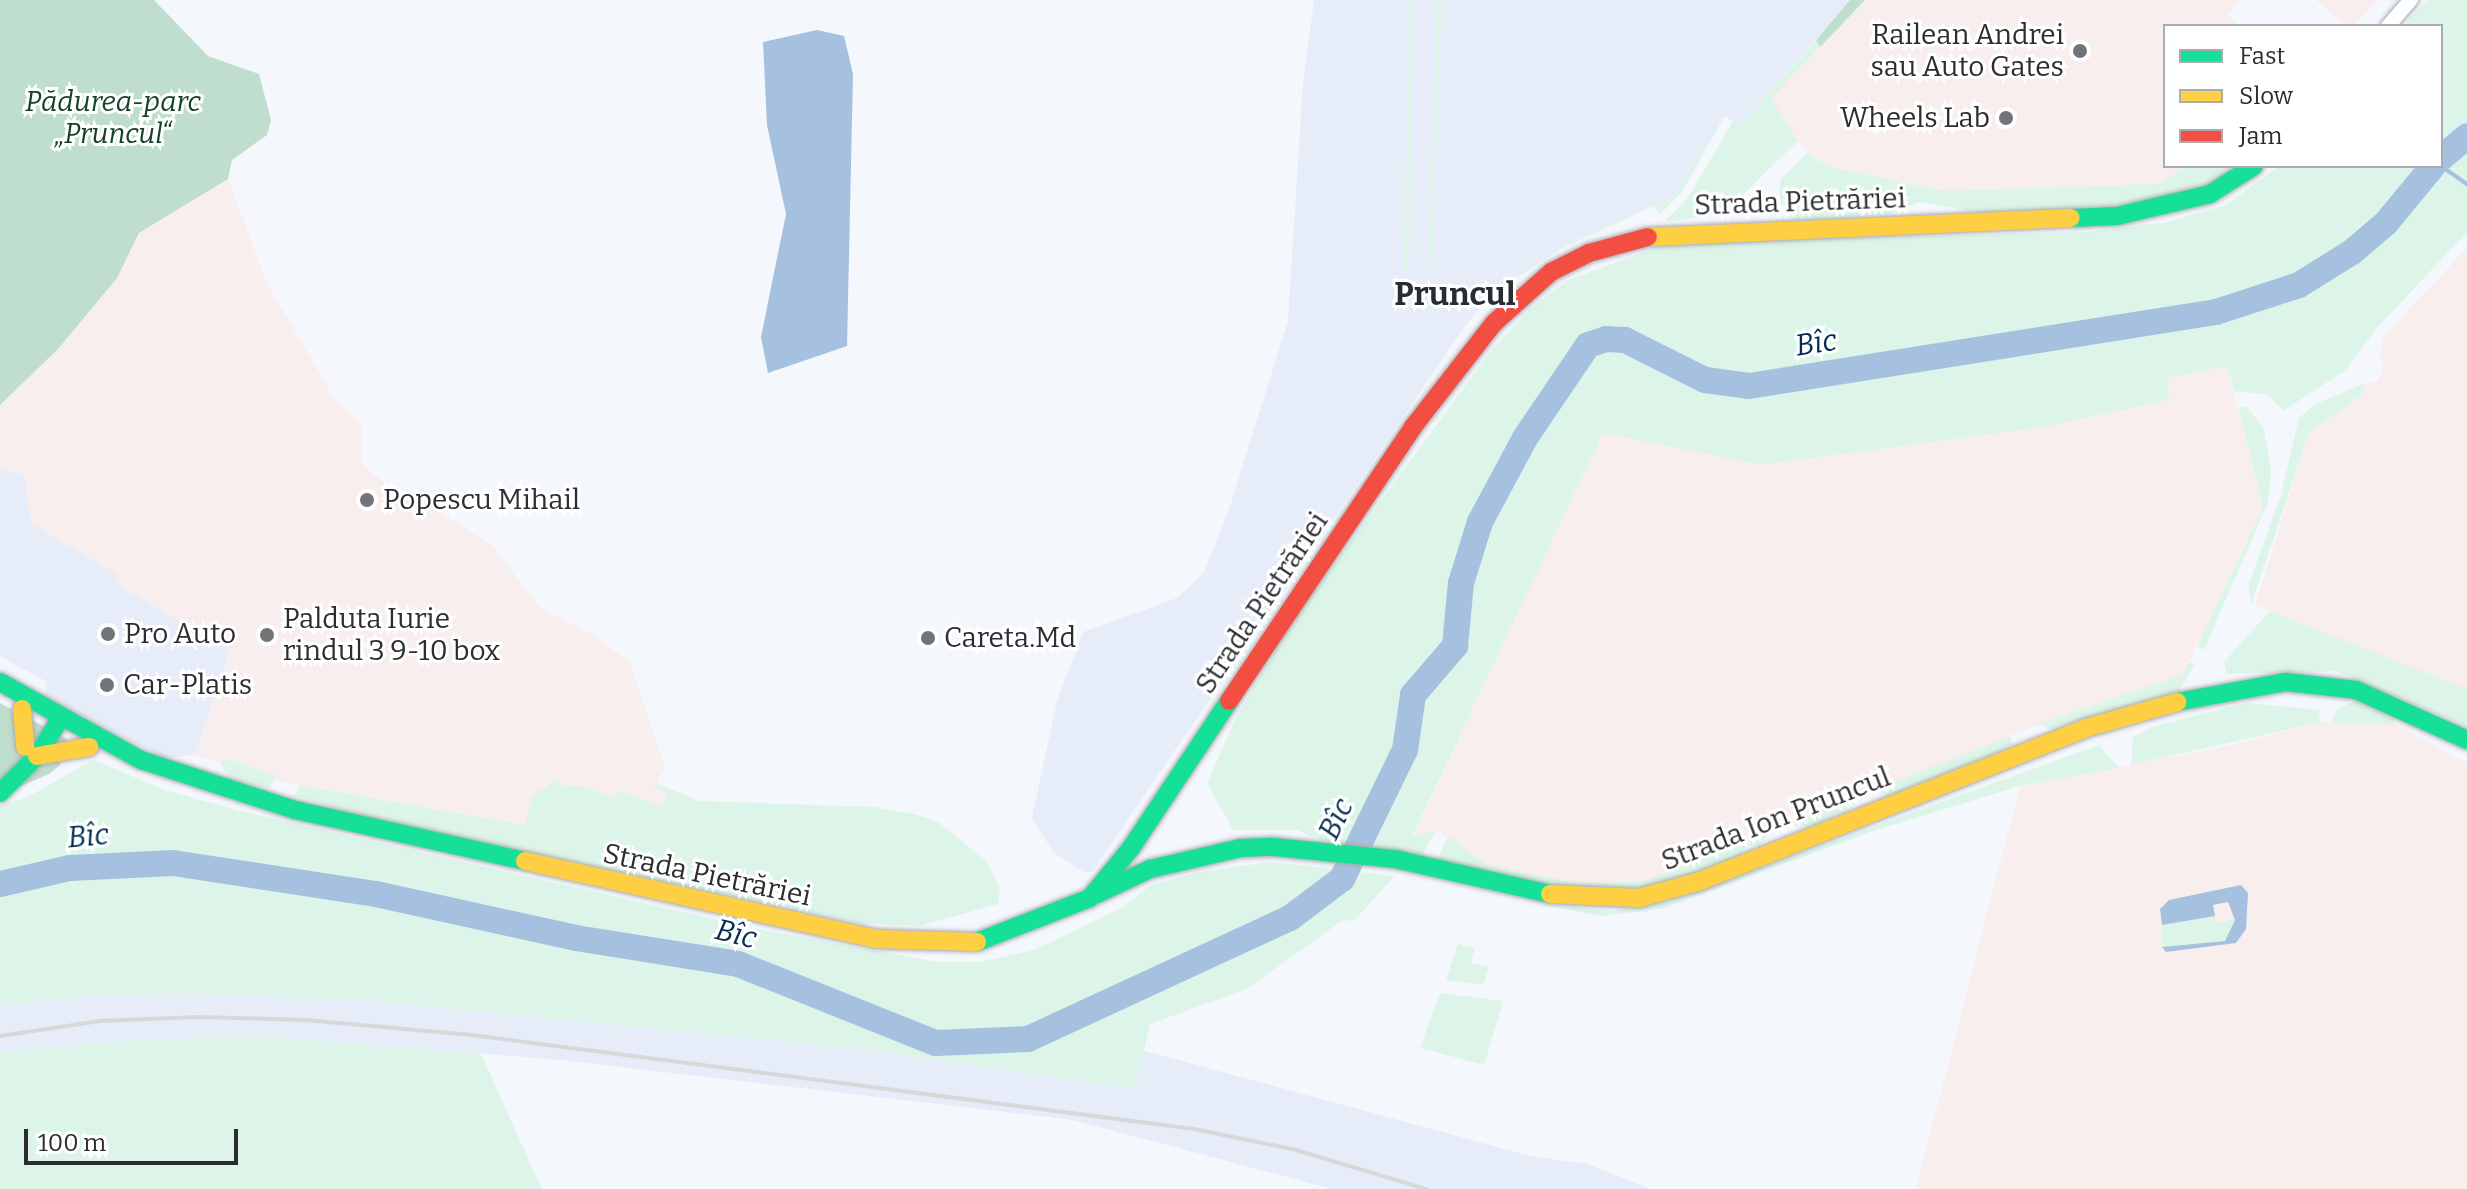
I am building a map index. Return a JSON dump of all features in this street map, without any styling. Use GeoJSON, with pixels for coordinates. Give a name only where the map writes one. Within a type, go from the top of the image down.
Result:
{"type":"FeatureCollection","features":[{"type":"Feature","properties":{"kind":"main road","name":"Strada Pietrăriei"},"geometry":{"type":"LineString","coordinates":[[0,697],[179,776],[295,810],[876,939],[983,942],[1090,898],[1131,848],[1413,427],[1494,323],[1551,272],[1589,253],[1645,237],[2117,216],[2210,194],[2251,168]]}},
{"type":"Feature","properties":{"kind":"main road","name":"Strada Pietrăriei"},"geometry":{"type":"LineString","coordinates":[[0,682],[89,747],[171,787],[250,807],[295,810]]}},
{"type":"Feature","properties":{"kind":"main road","name":"Strada Ion Pruncul"},"geometry":{"type":"LineString","coordinates":[[1090,898],[1150,869],[1240,848],[1319,850],[1395,859],[1572,899],[1639,898],[1700,881],[2086,728],[2195,697],[2286,682],[2356,690],[2467,740]]}},
{"type":"Feature","properties":{"kind":"main road"},"geometry":{"type":"LineString","coordinates":[[22,709],[31,751]]}},
{"type":"Feature","properties":{"kind":"main road"},"geometry":{"type":"LineString","coordinates":[[0,793],[51,720]]}},
{"type":"Feature","properties":{"kind":"main road"},"geometry":{"type":"LineString","coordinates":[[0,784],[31,751],[89,747]]}},
{"type":"Feature","properties":{"kind":"street"},"geometry":{"type":"LineString","coordinates":[[2390,24],[2411,0]]}},
{"type":"Feature","properties":{"kind":"shaded area"},"geometry":{"type":"Polygon","coordinates":[[[1314,0],[1850,0],[1740,126],[1725,116],[1672,198],[1561,246],[1492,295],[1465,326],[1092,872],[1084,872],[1054,853],[1032,818],[1057,701],[1083,632],[1177,598],[1204,572],[1229,509],[1288,321],[1303,84],[1314,0]]]}},
{"type":"Feature","properties":{"kind":"shaded area"},"geometry":{"type":"Polygon","coordinates":[[[1864,0],[2241,0],[2227,14],[2237,24],[2163,24],[2163,168],[2186,168],[2157,184],[1945,191],[1832,167],[1807,153],[1771,107],[1770,98],[1864,0]]]}},
{"type":"Feature","properties":{"kind":"shaded area"},"geometry":{"type":"Polygon","coordinates":[[[2316,0],[2377,0],[2356,24],[2344,24],[2316,0]]]}},
{"type":"Feature","properties":{"kind":"shaded area"},"geometry":{"type":"Polygon","coordinates":[[[228,179],[267,284],[336,401],[361,423],[361,463],[397,494],[431,507],[493,546],[539,607],[589,632],[630,662],[665,768],[654,788],[668,793],[663,806],[617,790],[614,797],[582,786],[561,785],[533,796],[525,825],[285,782],[195,755],[230,650],[115,583],[119,575],[32,524],[24,476],[0,468],[0,405],[58,349],[117,278],[139,233],[228,179]]]}},
{"type":"Feature","properties":{"kind":"shaded area"},"geometry":{"type":"Polygon","coordinates":[[[2467,248],[2467,689],[2255,605],[2309,433],[2362,395],[2366,383],[2377,382],[2384,367],[2380,354],[2383,337],[2467,248]]]}},
{"type":"Feature","properties":{"kind":"shaded area"},"geometry":{"type":"Polygon","coordinates":[[[2227,366],[2263,508],[2183,675],[2044,722],[1688,867],[1641,882],[1574,883],[1485,864],[1434,829],[1412,839],[1603,432],[1762,465],[2044,427],[2169,400],[2167,378],[2227,366]]]}},
{"type":"Feature","properties":{"kind":"shaded area"},"geometry":{"type":"Polygon","coordinates":[[[0,468],[24,476],[32,524],[120,575],[115,583],[230,650],[195,755],[164,758],[46,696],[47,682],[0,656],[0,468]]]}},
{"type":"Feature","properties":{"kind":"shaded area"},"geometry":{"type":"Polygon","coordinates":[[[2320,722],[2394,724],[2467,763],[2467,1189],[1916,1189],[2020,786],[2223,747],[2320,722]]]}},
{"type":"Feature","properties":{"kind":"shaded area"},"geometry":{"type":"Polygon","coordinates":[[[180,993],[363,1000],[573,1020],[871,1050],[1134,1089],[1142,1050],[1531,1156],[1587,1164],[1651,1189],[1332,1189],[1073,1120],[561,1060],[273,1037],[150,1039],[0,1052],[0,1006],[70,997],[180,993]]]}},
{"type":"Feature","properties":{"kind":"green space","name":"Pădurea-parc „Pruncul“"},"geometry":{"type":"Polygon","coordinates":[[[0,0],[154,0],[208,56],[259,74],[271,120],[267,135],[232,160],[228,179],[139,233],[117,278],[58,349],[0,405],[0,0]]]}},
{"type":"Feature","properties":{"kind":"green space"},"geometry":{"type":"Polygon","coordinates":[[[1410,0],[1414,0],[1408,281],[1404,269],[1410,0]]]}},
{"type":"Feature","properties":{"kind":"green space"},"geometry":{"type":"Polygon","coordinates":[[[1437,0],[1442,0],[1428,312],[1437,0]]]}},
{"type":"Feature","properties":{"kind":"green space"},"geometry":{"type":"Polygon","coordinates":[[[1850,0],[1865,0],[1820,47],[1816,40],[1850,0]]]}},
{"type":"Feature","properties":{"kind":"green space"},"geometry":{"type":"Polygon","coordinates":[[[2427,0],[2467,0],[2467,232],[2375,330],[2346,370],[2284,410],[2266,394],[2234,391],[2227,366],[2168,378],[2169,400],[2044,427],[1762,465],[1603,433],[1412,837],[1437,830],[1422,855],[1323,841],[1297,830],[1233,830],[1207,783],[1237,716],[1292,622],[1490,352],[1531,308],[1568,280],[1655,248],[1729,241],[2087,232],[2168,222],[2226,205],[2276,168],[2443,168],[2443,24],[2406,24],[2427,0]]]}},
{"type":"Feature","properties":{"kind":"green space"},"geometry":{"type":"Polygon","coordinates":[[[1816,40],[1820,47],[1771,98],[1798,141],[1724,213],[1665,222],[1689,196],[1733,121],[1740,125],[1816,40]]]}},
{"type":"Feature","properties":{"kind":"green space"},"geometry":{"type":"Polygon","coordinates":[[[1725,115],[1683,190],[1659,215],[1654,206],[1672,198],[1725,115]]]}},
{"type":"Feature","properties":{"kind":"green space"},"geometry":{"type":"Polygon","coordinates":[[[1807,153],[1831,167],[1945,191],[2157,184],[2185,168],[2244,168],[2209,190],[2150,202],[1991,214],[1919,202],[1885,215],[1794,220],[1780,201],[1780,180],[1807,153]]]}},
{"type":"Feature","properties":{"kind":"green space"},"geometry":{"type":"Polygon","coordinates":[[[1648,209],[1560,249],[1492,295],[1561,246],[1648,209]]]}},
{"type":"Feature","properties":{"kind":"green space"},"geometry":{"type":"Polygon","coordinates":[[[2366,383],[2362,395],[2309,433],[2251,605],[2249,584],[2281,495],[2299,418],[2315,404],[2366,383]]]}},
{"type":"Feature","properties":{"kind":"green space"},"geometry":{"type":"Polygon","coordinates":[[[2246,406],[2264,429],[2271,470],[2268,502],[2204,650],[2197,646],[2263,508],[2238,408],[2246,406]]]}},
{"type":"Feature","properties":{"kind":"green space"},"geometry":{"type":"Polygon","coordinates":[[[1318,529],[1324,533],[1167,758],[1243,644],[1318,529]]]}},
{"type":"Feature","properties":{"kind":"green space"},"geometry":{"type":"Polygon","coordinates":[[[2270,611],[2467,689],[2467,726],[2336,671],[2227,674],[2224,662],[2270,611]]]}},
{"type":"Feature","properties":{"kind":"green space"},"geometry":{"type":"Polygon","coordinates":[[[2190,661],[2195,664],[2179,691],[2051,729],[2038,724],[2182,675],[2190,661]]]}},
{"type":"Feature","properties":{"kind":"green space"},"geometry":{"type":"Polygon","coordinates":[[[2354,701],[2394,720],[2394,724],[2332,723],[2336,710],[2354,701]]]}},
{"type":"Feature","properties":{"kind":"green space"},"geometry":{"type":"Polygon","coordinates":[[[0,703],[67,739],[60,765],[49,774],[0,795],[0,703]]]}},
{"type":"Feature","properties":{"kind":"green space"},"geometry":{"type":"Polygon","coordinates":[[[2246,703],[2319,710],[2320,722],[2131,765],[2133,737],[2152,727],[2246,703]]]}},
{"type":"Feature","properties":{"kind":"green space"},"geometry":{"type":"Polygon","coordinates":[[[2010,736],[2013,745],[1888,797],[1875,789],[2010,736]]]}},
{"type":"Feature","properties":{"kind":"green space"},"geometry":{"type":"Polygon","coordinates":[[[2099,745],[2119,768],[2020,786],[1876,830],[1664,908],[1601,916],[1539,904],[1614,911],[1664,903],[2099,745]]]}},
{"type":"Feature","properties":{"kind":"green space"},"geometry":{"type":"Polygon","coordinates":[[[226,759],[276,775],[270,788],[232,781],[220,764],[226,759]]]}},
{"type":"Feature","properties":{"kind":"green space"},"geometry":{"type":"Polygon","coordinates":[[[93,760],[168,791],[244,812],[762,930],[937,962],[981,962],[1034,950],[1120,909],[1150,886],[1194,873],[1269,862],[1394,876],[1356,919],[1340,922],[1247,989],[1150,1024],[1135,1089],[871,1050],[363,1000],[180,993],[70,997],[0,1006],[0,805],[26,798],[93,760]]]}},
{"type":"Feature","properties":{"kind":"green space"},"geometry":{"type":"Polygon","coordinates":[[[557,779],[561,785],[582,786],[614,797],[617,790],[662,806],[667,793],[654,788],[655,783],[700,801],[874,807],[914,814],[937,821],[986,861],[1000,888],[998,904],[919,926],[858,923],[393,824],[295,796],[299,785],[525,825],[533,796],[557,779]]]}},
{"type":"Feature","properties":{"kind":"green space"},"geometry":{"type":"Polygon","coordinates":[[[1863,794],[1851,808],[1811,827],[1784,825],[1863,794]]]}},
{"type":"Feature","properties":{"kind":"green space"},"geometry":{"type":"Polygon","coordinates":[[[1771,831],[1760,846],[1747,846],[1736,859],[1659,887],[1606,894],[1569,892],[1437,860],[1448,836],[1485,864],[1574,883],[1641,882],[1771,831]]]}},
{"type":"Feature","properties":{"kind":"green space"},"geometry":{"type":"Polygon","coordinates":[[[2215,916],[2216,923],[2235,919],[2226,941],[2162,947],[2162,925],[2215,916]]]}},
{"type":"Feature","properties":{"kind":"green space"},"geometry":{"type":"Polygon","coordinates":[[[1458,944],[1475,948],[1471,963],[1489,967],[1483,985],[1446,980],[1458,944]]]}},
{"type":"Feature","properties":{"kind":"green space"},"geometry":{"type":"Polygon","coordinates":[[[1440,993],[1503,1001],[1484,1065],[1420,1048],[1440,993]]]}},
{"type":"Feature","properties":{"kind":"green space"},"geometry":{"type":"Polygon","coordinates":[[[273,1037],[481,1054],[542,1189],[0,1189],[0,1052],[150,1039],[273,1037]]]}},
{"type":"Feature","properties":{"kind":"water"},"geometry":{"type":"Polygon","coordinates":[[[817,30],[844,36],[853,74],[847,346],[768,373],[761,337],[786,214],[767,125],[763,42],[817,30]]]}},
{"type":"Feature","properties":{"kind":"water"},"geometry":{"type":"Polygon","coordinates":[[[2241,885],[2248,893],[2246,929],[2236,943],[2166,952],[2162,947],[2225,941],[2235,920],[2228,902],[2213,905],[2215,916],[2162,925],[2160,909],[2169,900],[2241,885]]]}},
{"type":"Feature","properties":{"kind":"waterway","name":"Bîc"},"geometry":{"type":"LineString","coordinates":[[2443,156],[2467,136]]}},
{"type":"Feature","properties":{"kind":"waterway"},"geometry":{"type":"LineString","coordinates":[[2443,167],[2467,184]]}},
{"type":"Feature","properties":{"kind":"waterway","name":"Bîc"},"geometry":{"type":"LineString","coordinates":[[0,884],[70,868],[173,863],[376,894],[576,938],[738,964],[936,1043],[1028,1039],[1290,918],[1342,879],[1405,750],[1413,695],[1455,646],[1461,583],[1480,522],[1525,438],[1588,345],[1606,339],[1625,340],[1705,380],[1749,386],[2216,312],[2299,285],[2352,252],[2386,223],[2431,168]]}},
{"type":"Feature","properties":{"kind":"railway"},"geometry":{"type":"LineString","coordinates":[[0,1036],[100,1021],[199,1017],[306,1020],[471,1035],[1194,1129],[1296,1150],[1426,1189]]}},
{"type":"Feature","properties":{"kind":"traffic: fast"},"geometry":{"type":"LineString","coordinates":[[2071,218],[2117,216],[2210,194],[2251,168]]}},
{"type":"Feature","properties":{"kind":"traffic: fast"},"geometry":{"type":"LineString","coordinates":[[0,682],[141,760],[295,810],[525,861]]}},
{"type":"Feature","properties":{"kind":"traffic: fast"},"geometry":{"type":"LineString","coordinates":[[2177,702],[2286,682],[2356,690],[2467,740]]}},
{"type":"Feature","properties":{"kind":"traffic: fast"},"geometry":{"type":"LineString","coordinates":[[977,942],[1090,898],[1131,848],[1229,701]]}},
{"type":"Feature","properties":{"kind":"traffic: fast"},"geometry":{"type":"LineString","coordinates":[[0,793],[37,756],[60,719]]}},
{"type":"Feature","properties":{"kind":"traffic: fast"},"geometry":{"type":"LineString","coordinates":[[1097,894],[1150,869],[1240,848],[1274,847],[1395,859],[1550,894]]}},
{"type":"Feature","properties":{"kind":"traffic: slow"},"geometry":{"type":"LineString","coordinates":[[1648,237],[2071,218]]}},
{"type":"Feature","properties":{"kind":"traffic: slow"},"geometry":{"type":"LineString","coordinates":[[1550,894],[1639,898],[1700,881],[2086,728],[2177,702]]}},
{"type":"Feature","properties":{"kind":"traffic: slow"},"geometry":{"type":"LineString","coordinates":[[22,709],[25,747]]}},
{"type":"Feature","properties":{"kind":"traffic: slow"},"geometry":{"type":"LineString","coordinates":[[37,756],[89,747]]}},
{"type":"Feature","properties":{"kind":"traffic: slow"},"geometry":{"type":"LineString","coordinates":[[525,861],[876,939],[977,942]]}},
{"type":"Feature","properties":{"kind":"traffic: jam"},"geometry":{"type":"LineString","coordinates":[[1229,701],[1413,427],[1494,323],[1551,272],[1589,253],[1648,237]]}},
{"type":"Feature","properties":{"kind":"place","name":"Railean Andrei sau Auto Gates"},"geometry":{"type":"Point","coordinates":[2080,51]}},
{"type":"Feature","properties":{"kind":"place","name":"Wheels Lab"},"geometry":{"type":"Point","coordinates":[2006,118]}},
{"type":"Feature","properties":{"kind":"place","name":"Popescu Mihail"},"geometry":{"type":"Point","coordinates":[367,500]}},
{"type":"Feature","properties":{"kind":"place","name":"Pro Auto"},"geometry":{"type":"Point","coordinates":[108,634]}},
{"type":"Feature","properties":{"kind":"place","name":"Palduta Iurie rindul 3 9-10 box"},"geometry":{"type":"Point","coordinates":[267,635]}},
{"type":"Feature","properties":{"kind":"place","name":"Careta.Md"},"geometry":{"type":"Point","coordinates":[928,638]}},
{"type":"Feature","properties":{"kind":"place","name":"Car-Platis"},"geometry":{"type":"Point","coordinates":[107,685]}},
{"type":"Feature","properties":{"kind":"district","name":"Pruncul"},"geometry":{"type":"Point","coordinates":[1455,294]}}]}
